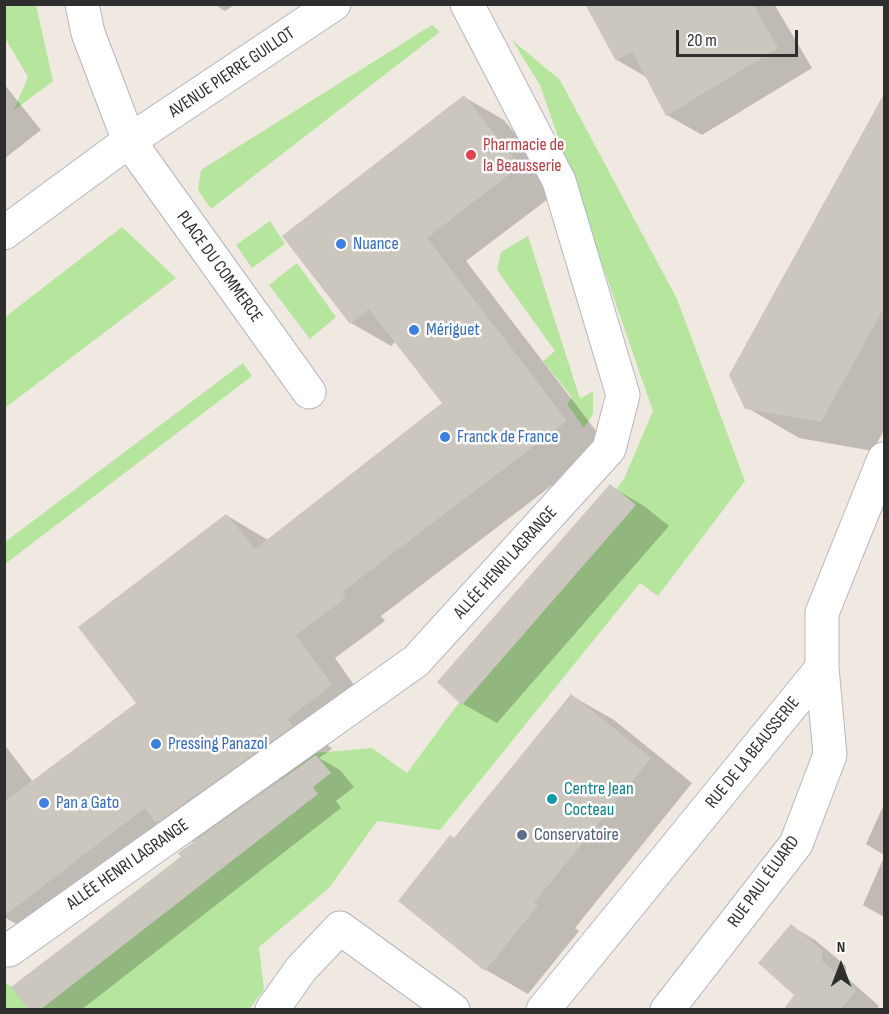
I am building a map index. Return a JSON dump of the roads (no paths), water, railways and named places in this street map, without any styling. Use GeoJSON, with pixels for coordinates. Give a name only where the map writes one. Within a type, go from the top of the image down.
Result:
{"type":"FeatureCollection","features":[{"type":"Feature","properties":{"kind":"street","name":"PLACE DU COMMERCE"},"geometry":{"type":"LineString","coordinates":[[82,4],[88,33],[129,141],[309,392]]}},
{"type":"Feature","properties":{"kind":"street","name":"AVENUE PIERRE GUILLOT"},"geometry":{"type":"LineString","coordinates":[[4,233],[129,141],[334,4]]}},
{"type":"Feature","properties":{"kind":"street","name":"ALLÉE HENRI LAGRANGE"},"geometry":{"type":"LineString","coordinates":[[9,950],[417,661],[609,449],[623,395],[559,181],[467,4]]}},
{"type":"Feature","properties":{"kind":"street"},"geometry":{"type":"LineString","coordinates":[[822,668],[822,613],[882,470]]}},
{"type":"Feature","properties":{"kind":"street","name":"RUE PAUL ÉLUARD"},"geometry":{"type":"LineString","coordinates":[[675,1007],[796,844],[830,755],[822,668]]}},
{"type":"Feature","properties":{"kind":"street","name":"RUE DE LA BEAUSSERIE"},"geometry":{"type":"LineString","coordinates":[[543,1010],[822,668]]}},
{"type":"Feature","properties":{"kind":"street"},"geometry":{"type":"LineString","coordinates":[[272,1010],[301,969],[340,928],[453,1010]]}},
{"type":"Feature","properties":{"kind":"place","name":"Pharmacie de la Beausserie"},"geometry":{"type":"Point","coordinates":[471,155]}},
{"type":"Feature","properties":{"kind":"place","name":"Nuance"},"geometry":{"type":"Point","coordinates":[341,244]}},
{"type":"Feature","properties":{"kind":"place","name":"Mériguet"},"geometry":{"type":"Point","coordinates":[414,330]}},
{"type":"Feature","properties":{"kind":"place","name":"Franck de France"},"geometry":{"type":"Point","coordinates":[445,437]}},
{"type":"Feature","properties":{"kind":"place","name":"Pressing Panazol"},"geometry":{"type":"Point","coordinates":[156,744]}},
{"type":"Feature","properties":{"kind":"place","name":"Centre Jean Cocteau"},"geometry":{"type":"Point","coordinates":[552,799]}},
{"type":"Feature","properties":{"kind":"place","name":"Pan a Gato"},"geometry":{"type":"Point","coordinates":[44,803]}},
{"type":"Feature","properties":{"kind":"place","name":"Conservatoire"},"geometry":{"type":"Point","coordinates":[522,835]}}]}
